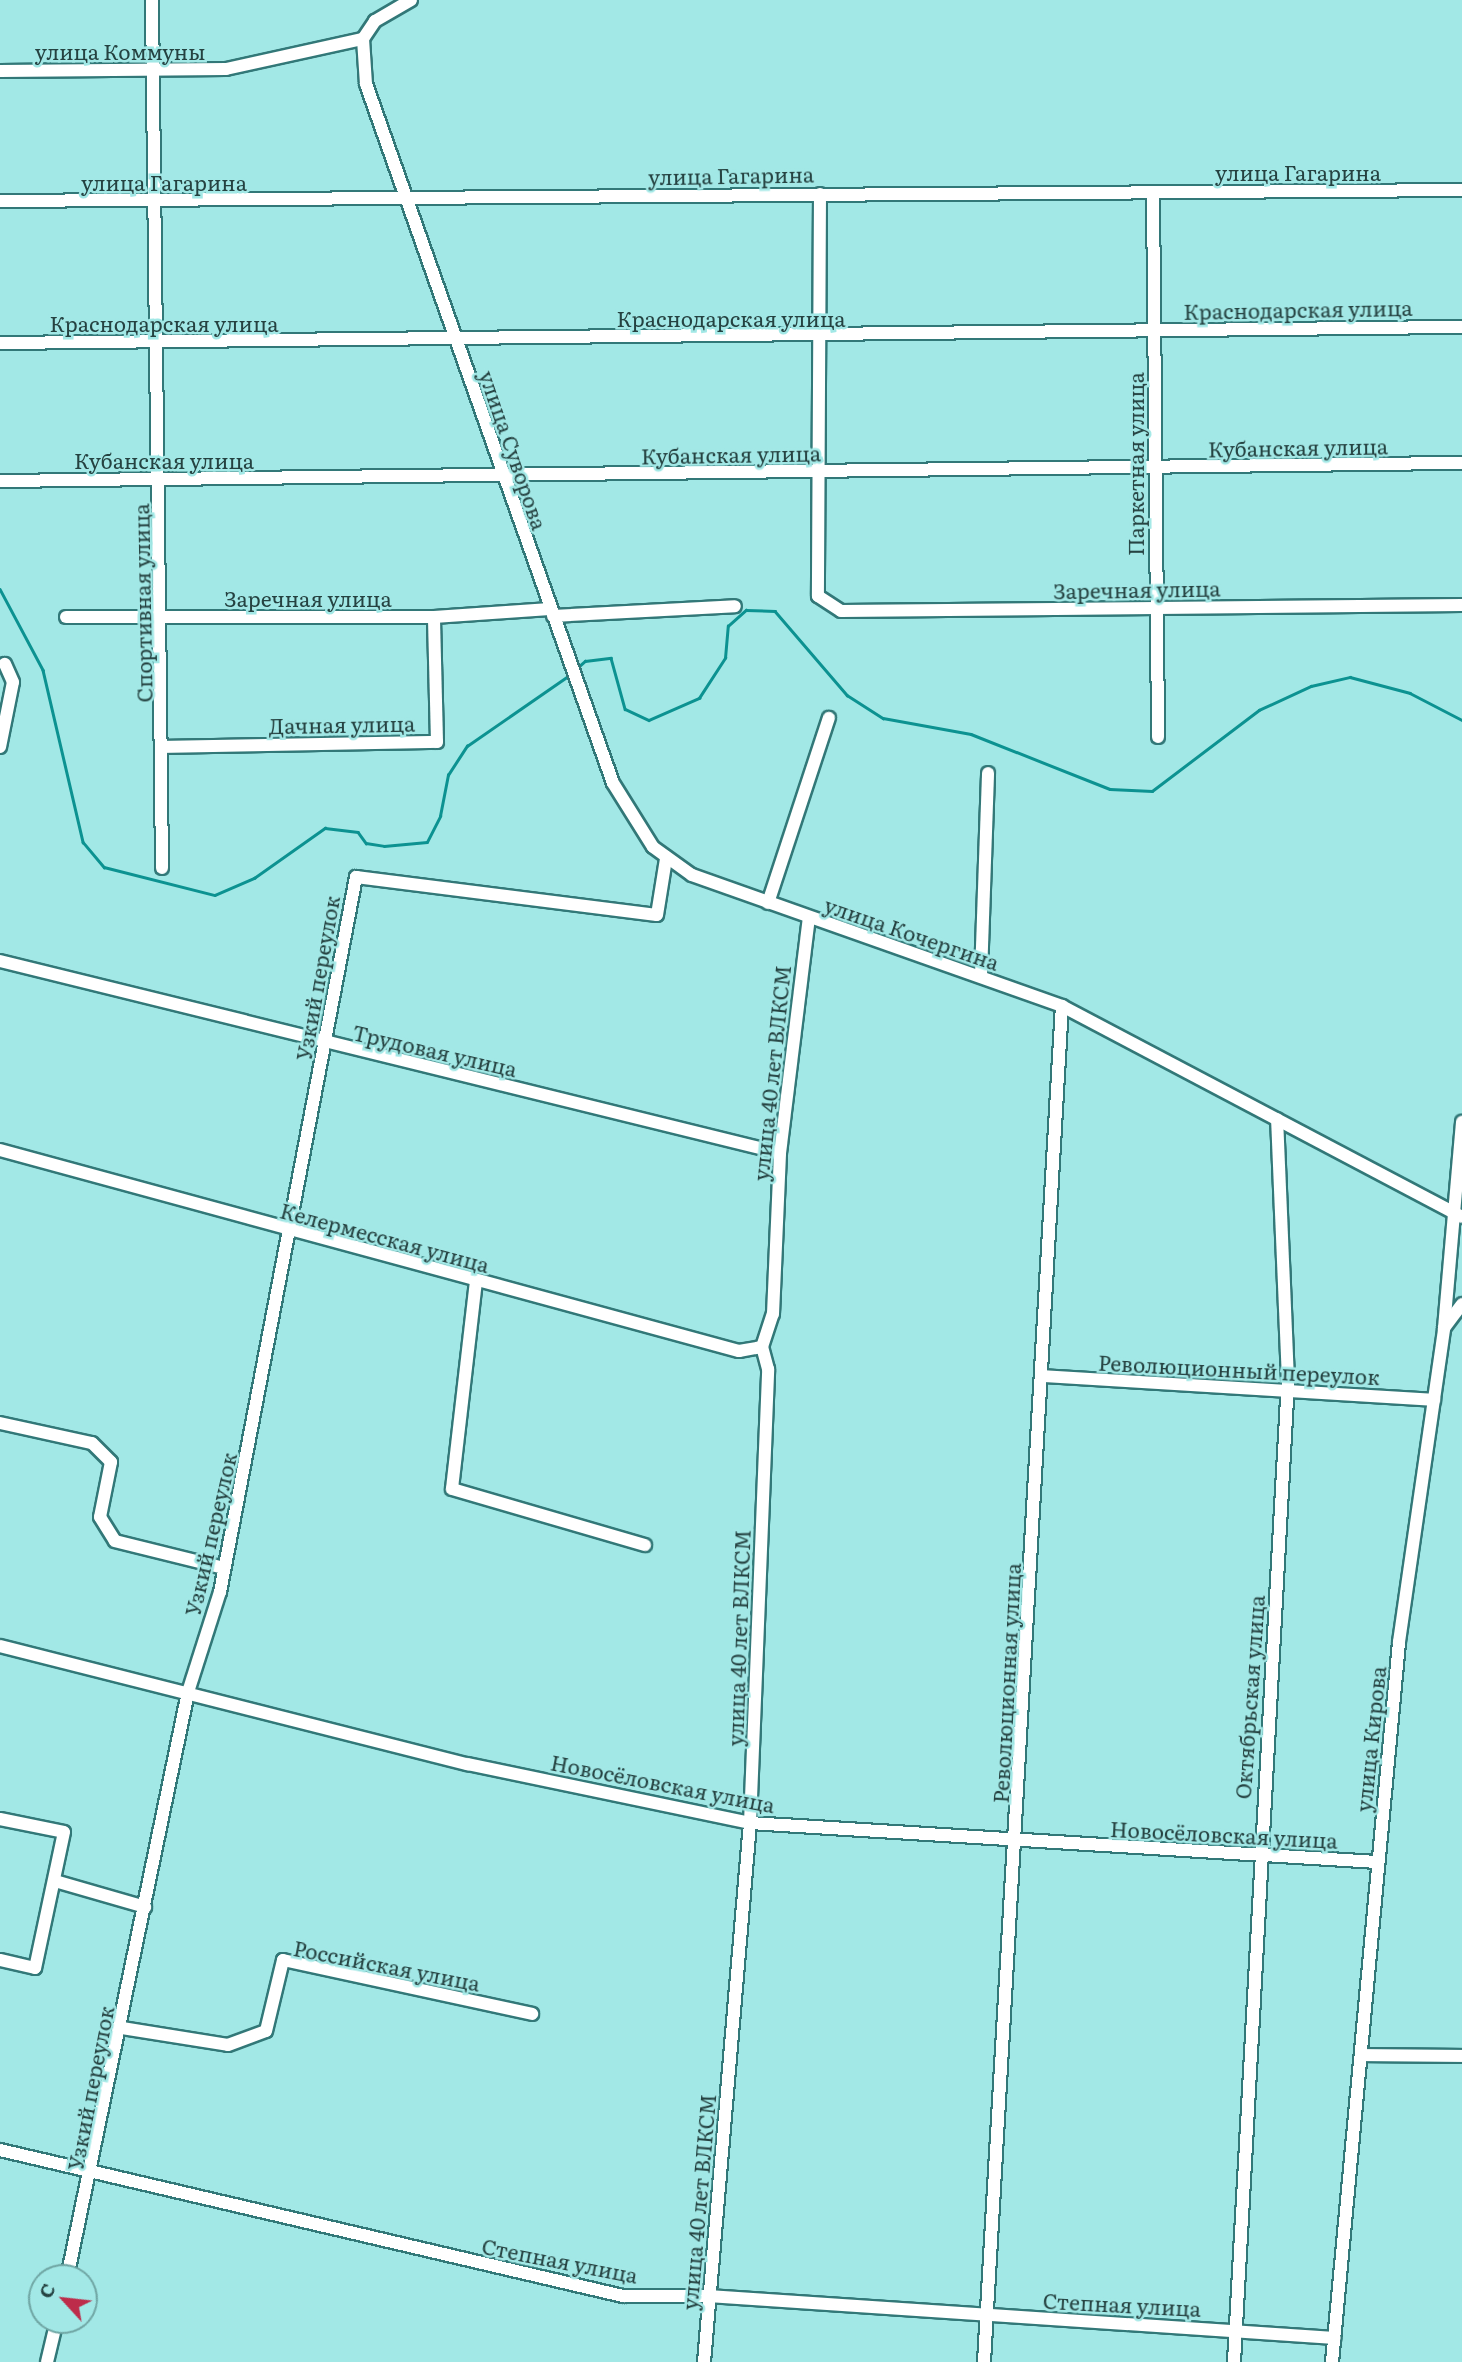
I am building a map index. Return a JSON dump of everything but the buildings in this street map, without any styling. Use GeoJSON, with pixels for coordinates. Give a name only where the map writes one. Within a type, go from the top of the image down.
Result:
{"type":"FeatureCollection","features":[{"type":"Feature","properties":{"kind":"street","name":"Спортивная улица"},"geometry":{"type":"LineString","coordinates":[[152,0],[151,74],[160,344],[159,480],[165,747],[162,869]]}},
{"type":"Feature","properties":{"kind":"street"},"geometry":{"type":"LineString","coordinates":[[363,39],[375,21],[411,0]]}},
{"type":"Feature","properties":{"kind":"street","name":"улица Коммуны"},"geometry":{"type":"LineString","coordinates":[[0,71],[151,74],[226,69],[363,39]]}},
{"type":"Feature","properties":{"kind":"street","name":"улица Суворова"},"geometry":{"type":"LineString","coordinates":[[363,39],[366,85],[566,654],[631,819],[666,859]]}},
{"type":"Feature","properties":{"kind":"street","name":"улица Гагарина"},"geometry":{"type":"LineString","coordinates":[[0,201],[156,202],[1462,190]]}},
{"type":"Feature","properties":{"kind":"street","name":"Паркетная улица"},"geometry":{"type":"LineString","coordinates":[[1153,192],[1157,469],[1152,608],[1158,737]]}},
{"type":"Feature","properties":{"kind":"street"},"geometry":{"type":"LineString","coordinates":[[820,194],[822,472]]}},
{"type":"Feature","properties":{"kind":"street","name":"Краснодарская улица"},"geometry":{"type":"LineString","coordinates":[[0,343],[160,344],[455,338],[821,338],[1154,329],[1462,327]]}},
{"type":"Feature","properties":{"kind":"street","name":"Кубанская улица"},"geometry":{"type":"LineString","coordinates":[[0,481],[1157,469],[1462,463]]}},
{"type":"Feature","properties":{"kind":"street","name":"Заречная улица"},"geometry":{"type":"LineString","coordinates":[[822,472],[818,596],[841,611],[1462,605]]}},
{"type":"Feature","properties":{"kind":"street","name":"Заречная улица"},"geometry":{"type":"LineString","coordinates":[[66,617],[435,617],[735,606]]}},
{"type":"Feature","properties":{"kind":"street","name":"Дачная улица"},"geometry":{"type":"LineString","coordinates":[[165,747],[437,741],[435,617]]}},
{"type":"Feature","properties":{"kind":"street"},"geometry":{"type":"LineString","coordinates":[[0,747],[13,682],[5,664]]}},
{"type":"Feature","properties":{"kind":"street"},"geometry":{"type":"LineString","coordinates":[[768,903],[829,718]]}},
{"type":"Feature","properties":{"kind":"street"},"geometry":{"type":"LineString","coordinates":[[981,975],[988,773]]}},
{"type":"Feature","properties":{"kind":"street","name":"Узкий переулок"},"geometry":{"type":"LineString","coordinates":[[70,2264],[93,2172],[188,1692],[225,1568],[292,1233],[355,877],[657,915],[666,859]]}},
{"type":"Feature","properties":{"kind":"street","name":"улица Кочергина"},"geometry":{"type":"LineString","coordinates":[[666,859],[768,903],[981,975],[1062,1006],[1459,1217]]}},
{"type":"Feature","properties":{"kind":"street","name":"улица 40 лет ВЛКСМ"},"geometry":{"type":"LineString","coordinates":[[704,2362],[750,1823],[768,1369],[762,1347],[773,1314],[780,1153],[809,918]]}},
{"type":"Feature","properties":{"kind":"street","name":"Трудовая улица"},"geometry":{"type":"LineString","coordinates":[[0,961],[324,1044],[780,1153]]}},
{"type":"Feature","properties":{"kind":"street","name":"Революционная улица"},"geometry":{"type":"LineString","coordinates":[[984,2362],[1017,1841],[1062,1006]]}},
{"type":"Feature","properties":{"kind":"street","name":"Октябрьская улица"},"geometry":{"type":"LineString","coordinates":[[1234,2362],[1258,1855],[1287,1390],[1277,1119]]}},
{"type":"Feature","properties":{"kind":"street","name":"улица Кирова"},"geometry":{"type":"LineString","coordinates":[[1332,2362],[1376,1861],[1459,1217],[1462,1122]]}},
{"type":"Feature","properties":{"kind":"street","name":"Келермесская улица"},"geometry":{"type":"LineString","coordinates":[[0,1150],[292,1233],[740,1351],[762,1347]]}},
{"type":"Feature","properties":{"kind":"street"},"geometry":{"type":"LineString","coordinates":[[476,1281],[452,1489],[645,1545]]}},
{"type":"Feature","properties":{"kind":"street"},"geometry":{"type":"LineString","coordinates":[[1444,1328],[1462,1304]]}},
{"type":"Feature","properties":{"kind":"street","name":"Революционный переулок"},"geometry":{"type":"LineString","coordinates":[[1042,1376],[1434,1400]]}},
{"type":"Feature","properties":{"kind":"street"},"geometry":{"type":"LineString","coordinates":[[0,1423],[92,1443],[111,1462],[100,1517],[115,1541],[225,1568]]}},
{"type":"Feature","properties":{"kind":"street","name":"Новосёловская улица"},"geometry":{"type":"LineString","coordinates":[[0,1646],[468,1763],[750,1823],[1376,1861]]}},
{"type":"Feature","properties":{"kind":"street"},"geometry":{"type":"LineString","coordinates":[[0,1819],[64,1832],[35,1968],[0,1960]]}},
{"type":"Feature","properties":{"kind":"street"},"geometry":{"type":"LineString","coordinates":[[55,1881],[145,1907]]}},
{"type":"Feature","properties":{"kind":"street","name":"Российская улица"},"geometry":{"type":"LineString","coordinates":[[122,2028],[228,2045],[266,2031],[283,1961],[532,2014]]}},
{"type":"Feature","properties":{"kind":"street"},"geometry":{"type":"LineString","coordinates":[[1361,2055],[1462,2056]]}},
{"type":"Feature","properties":{"kind":"street","name":"Степная улица"},"geometry":{"type":"LineString","coordinates":[[0,2150],[589,2289],[987,2316],[1236,2329],[1335,2338]]}},
{"type":"Feature","properties":{"kind":"street"},"geometry":{"type":"LineString","coordinates":[[47,2362],[54,2334]]}},
{"type":"Feature","properties":{"kind":"waterway"},"geometry":{"type":"LineString","coordinates":[[0,589],[43,670],[83,842],[104,867],[215,895],[254,878],[325,828],[358,832],[366,843],[384,846],[427,842],[440,816],[448,775],[467,746],[571,674]]}},
{"type":"Feature","properties":{"kind":"waterway"},"geometry":{"type":"LineString","coordinates":[[576,669],[585,661],[611,658],[625,709],[649,720],[699,698],[725,658],[728,626],[746,610],[775,611],[847,695],[883,718],[971,734],[1110,789],[1152,791],[1259,710],[1311,686],[1350,677],[1410,693],[1462,720]]}}]}
